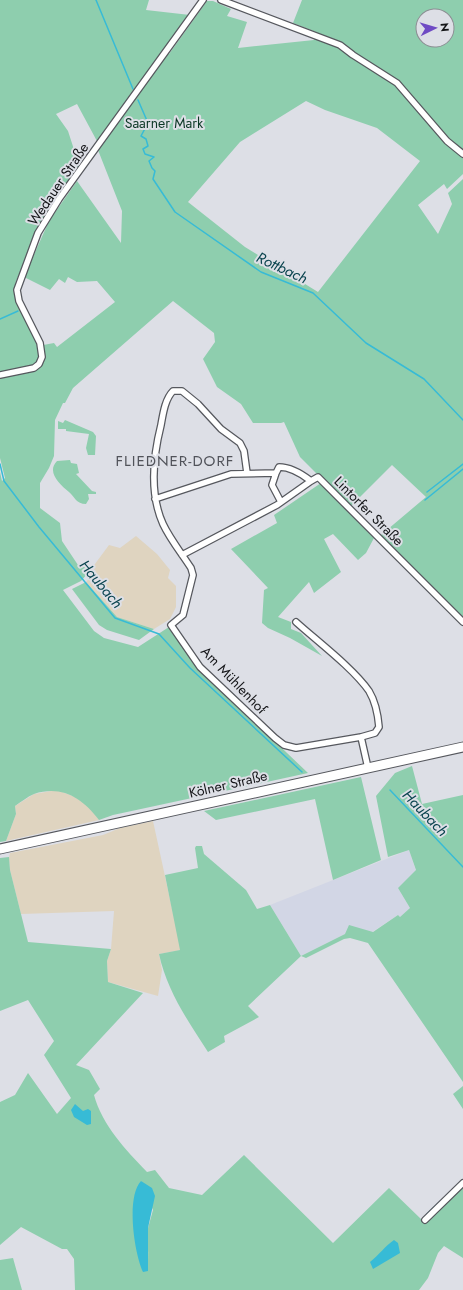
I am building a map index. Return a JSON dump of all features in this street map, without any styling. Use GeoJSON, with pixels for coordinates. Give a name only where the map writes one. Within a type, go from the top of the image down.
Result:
{"type":"FeatureCollection","features":[{"type":"Feature","properties":{"kind":"main road","name":"Kölner Straße"},"geometry":{"type":"LineString","coordinates":[[0,848],[463,747]]}},
{"type":"Feature","properties":{"kind":"street","name":"Wedauer Straße"},"geometry":{"type":"LineString","coordinates":[[0,375],[34,368],[39,364],[42,357],[40,343],[18,301],[17,290],[38,233],[59,199],[203,0]]}},
{"type":"Feature","properties":{"kind":"street"},"geometry":{"type":"LineString","coordinates":[[221,0],[340,45],[353,56],[397,83],[448,141],[463,154]]}},
{"type":"Feature","properties":{"kind":"street","name":"Am Mühlenhof"},"geometry":{"type":"LineString","coordinates":[[247,473],[244,450],[240,444],[221,429],[198,404],[182,391],[176,390],[170,394],[157,445],[154,474],[155,499],[163,524],[191,568],[192,583],[183,615],[171,626],[200,667],[284,745],[296,748],[360,737]]}},
{"type":"Feature","properties":{"kind":"street"},"geometry":{"type":"LineString","coordinates":[[281,502],[272,485],[279,468],[283,467],[303,475],[310,481]]}},
{"type":"Feature","properties":{"kind":"street"},"geometry":{"type":"LineString","coordinates":[[155,499],[224,476],[247,473],[276,473]]}},
{"type":"Feature","properties":{"kind":"street","name":"Lintorfer Straße"},"geometry":{"type":"LineString","coordinates":[[182,555],[281,502],[318,477],[463,622]]}},
{"type":"Feature","properties":{"kind":"street"},"geometry":{"type":"LineString","coordinates":[[296,622],[356,676],[369,691],[375,704],[379,727],[375,733],[360,737],[368,768]]}},
{"type":"Feature","properties":{"kind":"street"},"geometry":{"type":"LineString","coordinates":[[425,1220],[463,1183]]}},
{"type":"Feature","properties":{"kind":"shaded area"},"geometry":{"type":"Polygon","coordinates":[[[136,536],[157,554],[170,570],[168,578],[176,586],[176,607],[170,619],[154,629],[117,617],[86,582],[96,571],[92,568],[109,545],[120,548],[136,536]]]}},
{"type":"Feature","properties":{"kind":"shaded area"},"geometry":{"type":"Polygon","coordinates":[[[57,790],[73,796],[88,805],[99,820],[6,841],[16,814],[15,806],[34,794],[57,790]]]}},
{"type":"Feature","properties":{"kind":"shaded area"},"geometry":{"type":"Polygon","coordinates":[[[153,821],[181,950],[159,954],[162,970],[158,996],[108,982],[107,961],[111,949],[114,911],[21,914],[10,870],[9,858],[10,853],[103,835],[120,828],[153,821]]]}},
{"type":"Feature","properties":{"kind":"shaded area"},"geometry":{"type":"Polygon","coordinates":[[[409,850],[416,871],[398,888],[410,908],[400,917],[398,915],[372,932],[345,934],[301,956],[270,905],[409,850]]]}},
{"type":"Feature","properties":{"kind":"green space","name":"Saarner Mark"},"geometry":{"type":"Polygon","coordinates":[[[0,0],[149,0],[146,10],[190,15],[165,51],[169,54],[207,1],[213,1],[231,9],[227,16],[247,22],[238,48],[314,40],[316,32],[293,23],[302,0],[463,0],[463,174],[447,189],[444,184],[418,205],[438,234],[452,204],[448,193],[463,179],[463,618],[381,539],[381,535],[426,497],[392,465],[350,507],[300,457],[284,422],[253,423],[241,404],[217,387],[203,359],[215,342],[214,333],[173,301],[73,388],[65,403],[63,403],[55,420],[54,456],[40,483],[40,508],[60,523],[62,541],[78,565],[87,564],[88,573],[81,581],[63,590],[94,631],[104,638],[138,647],[169,627],[202,672],[308,773],[113,815],[99,820],[86,805],[71,795],[54,791],[34,794],[15,806],[16,814],[6,841],[0,842],[0,472],[2,481],[5,478],[0,458],[0,0]],[[306,101],[240,142],[188,202],[245,247],[318,292],[420,161],[377,128],[325,110],[306,101]],[[77,104],[56,114],[68,131],[79,165],[45,217],[16,281],[14,293],[16,302],[38,346],[54,343],[57,347],[115,302],[97,281],[77,282],[68,277],[65,283],[59,279],[50,290],[24,277],[49,221],[77,181],[121,243],[122,211],[96,145],[98,143],[77,104]]]}},
{"type":"Feature","properties":{"kind":"green space"},"geometry":{"type":"Polygon","coordinates":[[[65,420],[93,432],[96,436],[95,455],[88,455],[86,448],[89,434],[66,431],[66,429],[58,429],[58,421],[63,423],[65,420]]]}},
{"type":"Feature","properties":{"kind":"green space"},"geometry":{"type":"Polygon","coordinates":[[[70,460],[71,463],[77,464],[79,473],[76,474],[92,491],[96,492],[96,494],[88,494],[89,499],[86,504],[80,503],[76,500],[58,482],[54,474],[54,465],[57,461],[70,460]]]}},
{"type":"Feature","properties":{"kind":"green space"},"geometry":{"type":"Polygon","coordinates":[[[321,483],[374,538],[366,553],[358,560],[333,534],[324,539],[341,572],[314,593],[309,582],[278,617],[291,622],[291,629],[301,633],[322,656],[290,638],[268,628],[262,623],[264,590],[268,588],[231,549],[277,523],[274,515],[321,483]]]}},
{"type":"Feature","properties":{"kind":"green space"},"geometry":{"type":"Polygon","coordinates":[[[86,582],[117,617],[154,629],[139,640],[107,630],[99,625],[72,589],[86,582]]]}},
{"type":"Feature","properties":{"kind":"green space"},"geometry":{"type":"Polygon","coordinates":[[[412,766],[422,804],[463,795],[463,1082],[368,943],[350,938],[344,939],[306,958],[301,956],[345,934],[349,925],[373,932],[398,915],[400,917],[410,908],[398,888],[416,870],[409,850],[388,857],[376,796],[395,773],[412,766]]]}},
{"type":"Feature","properties":{"kind":"green space"},"geometry":{"type":"Polygon","coordinates":[[[361,777],[381,860],[333,880],[315,799],[216,820],[204,811],[361,777]]]}},
{"type":"Feature","properties":{"kind":"green space"},"geometry":{"type":"Polygon","coordinates":[[[196,846],[202,846],[204,854],[246,890],[257,909],[270,905],[301,956],[248,1006],[259,1017],[224,1036],[225,1042],[208,1052],[179,1005],[167,981],[159,954],[180,950],[165,875],[198,868],[195,848],[196,846]]]}},
{"type":"Feature","properties":{"kind":"green space"},"geometry":{"type":"Polygon","coordinates":[[[9,857],[10,870],[28,942],[111,949],[107,961],[108,982],[143,993],[76,1065],[89,1070],[100,1089],[94,1095],[103,1117],[123,1146],[147,1172],[155,1170],[169,1188],[202,1195],[244,1155],[333,1243],[389,1188],[422,1220],[463,1180],[463,1258],[444,1246],[438,1253],[428,1278],[419,1290],[75,1290],[74,1259],[67,1249],[62,1249],[21,1227],[0,1245],[0,1102],[15,1095],[28,1073],[57,1114],[71,1098],[44,1055],[54,1041],[28,1000],[0,1011],[0,858],[9,857]],[[141,1181],[147,1242],[148,1228],[153,1210],[141,1181]]]}},
{"type":"Feature","properties":{"kind":"green space"},"geometry":{"type":"Polygon","coordinates":[[[463,1086],[463,1109],[453,1094],[463,1086]]]}},
{"type":"Feature","properties":{"kind":"green space"},"geometry":{"type":"Polygon","coordinates":[[[13,1258],[22,1290],[0,1290],[0,1260],[13,1258]]]}},
{"type":"Feature","properties":{"kind":"water"},"geometry":{"type":"Polygon","coordinates":[[[75,1104],[83,1111],[88,1109],[91,1111],[91,1124],[87,1125],[74,1117],[71,1110],[75,1104]]]}},
{"type":"Feature","properties":{"kind":"water"},"geometry":{"type":"Polygon","coordinates":[[[141,1181],[152,1188],[155,1196],[148,1228],[148,1271],[143,1272],[134,1239],[133,1225],[134,1199],[136,1189],[141,1181]]]}},
{"type":"Feature","properties":{"kind":"water"},"geometry":{"type":"Polygon","coordinates":[[[394,1240],[398,1243],[400,1253],[373,1269],[370,1262],[394,1240]]]}},
{"type":"Feature","properties":{"kind":"waterway","name":"Rottbach"},"geometry":{"type":"LineString","coordinates":[[96,0],[133,89]]}},
{"type":"Feature","properties":{"kind":"waterway","name":"Rottbach"},"geometry":{"type":"LineString","coordinates":[[138,100],[148,123],[141,136],[146,139],[148,146],[143,149],[145,154],[154,157],[149,161],[155,171],[153,179],[175,212],[261,272],[313,293],[366,343],[424,379],[463,420]]}},
{"type":"Feature","properties":{"kind":"waterway"},"geometry":{"type":"LineString","coordinates":[[0,319],[18,311]]}},
{"type":"Feature","properties":{"kind":"waterway","name":"Haubach"},"geometry":{"type":"LineString","coordinates":[[0,464],[4,481],[39,527],[115,618],[159,634],[190,668],[302,772]]}},
{"type":"Feature","properties":{"kind":"waterway"},"geometry":{"type":"LineString","coordinates":[[427,492],[463,464]]}},
{"type":"Feature","properties":{"kind":"waterway"},"geometry":{"type":"LineString","coordinates":[[425,500],[463,469]]}},
{"type":"Feature","properties":{"kind":"waterway","name":"Haubach"},"geometry":{"type":"LineString","coordinates":[[390,790],[463,867]]}},
{"type":"Feature","properties":{"kind":"waterway"},"geometry":{"type":"LineString","coordinates":[[427,1214],[447,1195]]}},
{"type":"Feature","properties":{"kind":"district","name":"FLIEDNER-DORF"},"geometry":{"type":"Point","coordinates":[175,461]}}]}
